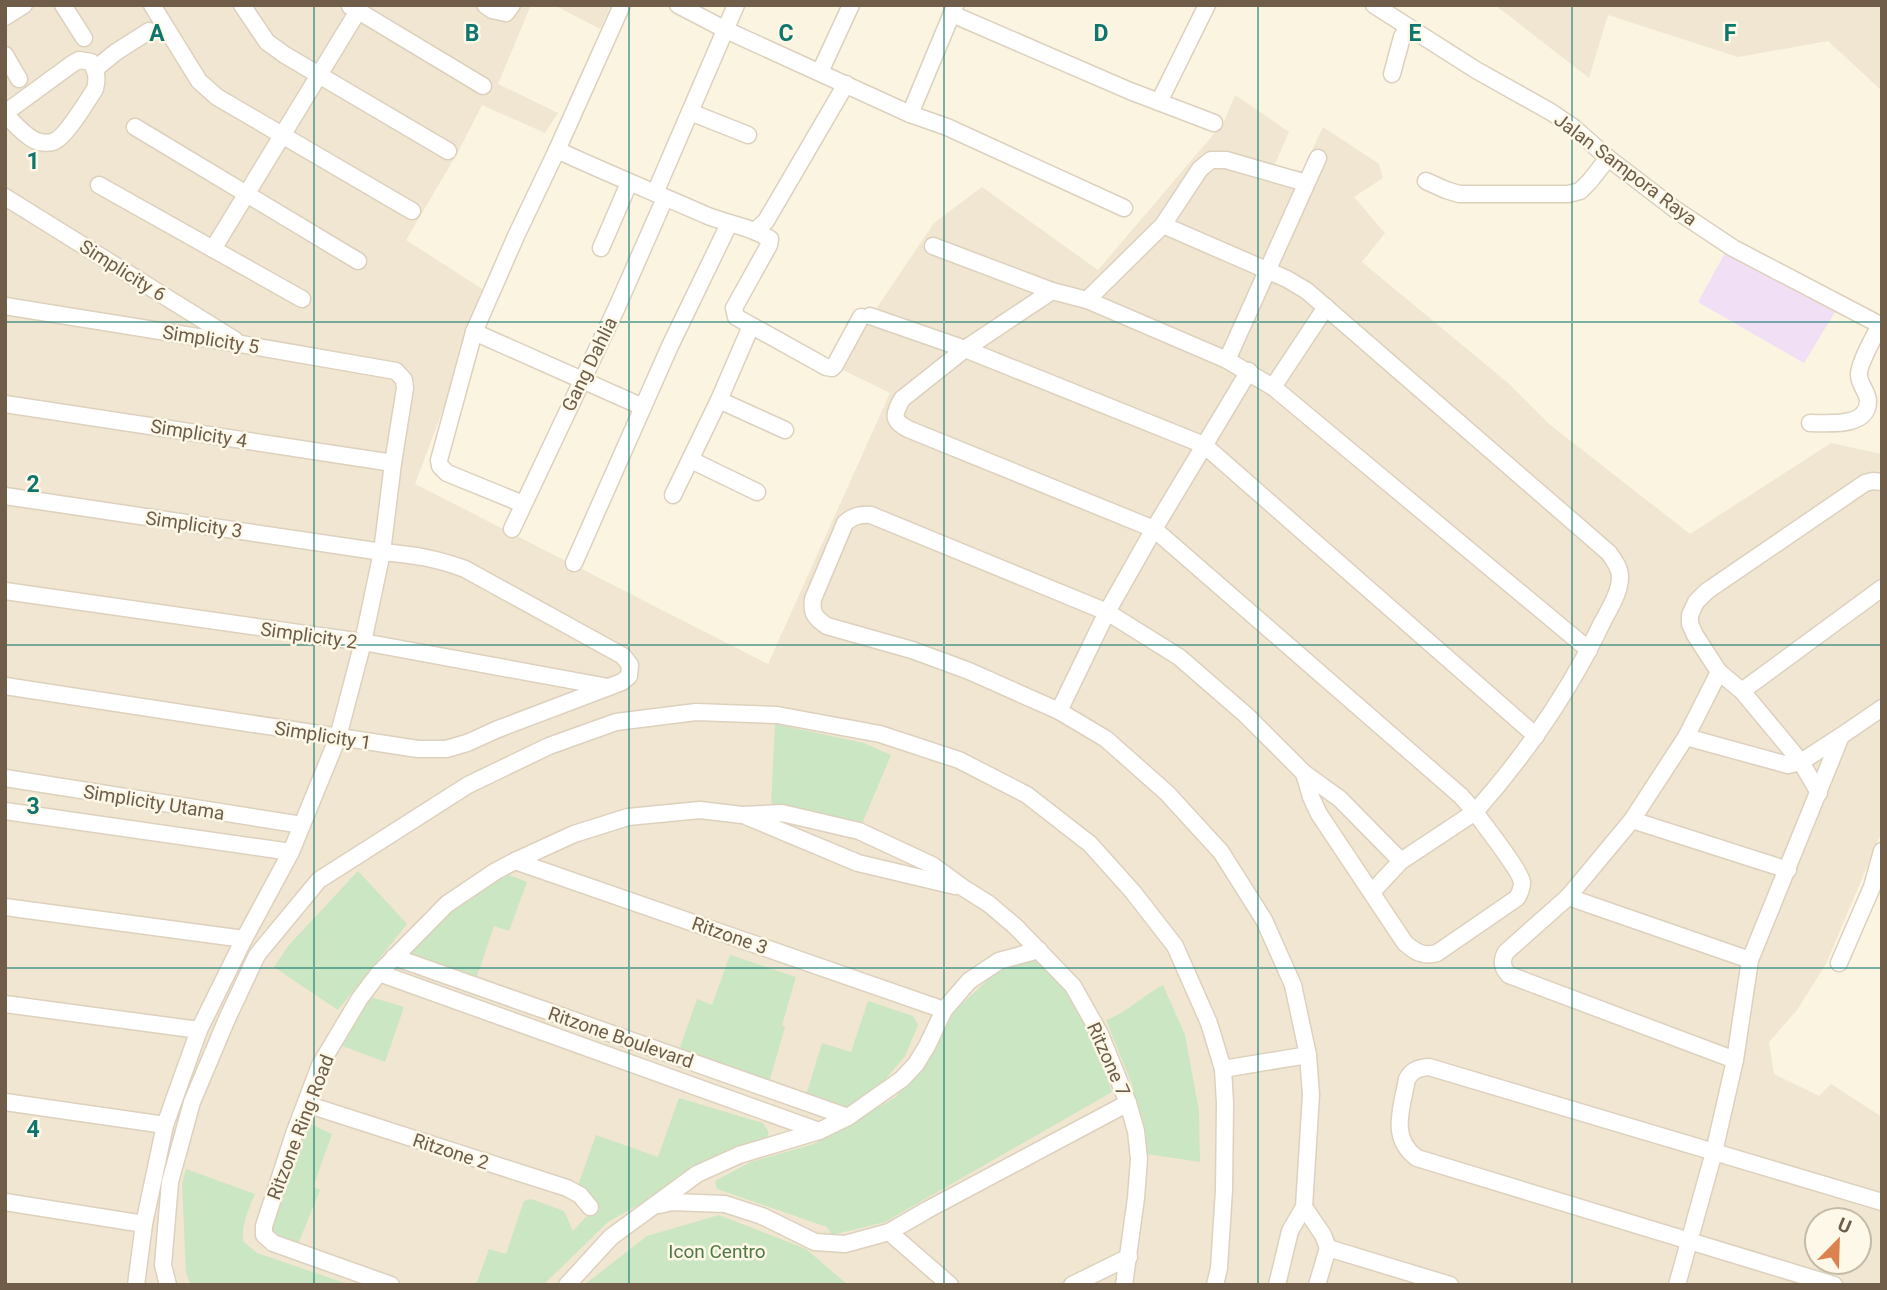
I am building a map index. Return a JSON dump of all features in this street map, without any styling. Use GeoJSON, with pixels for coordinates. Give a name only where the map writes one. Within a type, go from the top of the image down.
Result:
{"type":"FeatureCollection","features":[{"type":"Feature","properties":{"kind":"street"},"geometry":{"type":"LineString","coordinates":[[5,16],[24,5]]}},
{"type":"Feature","properties":{"kind":"street"},"geometry":{"type":"LineString","coordinates":[[63,5],[84,38]]}},
{"type":"Feature","properties":{"kind":"street"},"geometry":{"type":"LineString","coordinates":[[152,5],[199,81],[217,97],[412,211]]}},
{"type":"Feature","properties":{"kind":"street"},"geometry":{"type":"LineString","coordinates":[[242,5],[267,42],[285,55],[448,151]]}},
{"type":"Feature","properties":{"kind":"street"},"geometry":{"type":"LineString","coordinates":[[485,5],[506,13],[512,5]]}},
{"type":"Feature","properties":{"kind":"street"},"geometry":{"type":"LineString","coordinates":[[523,504],[447,472],[440,466],[439,460],[474,332],[622,5]]}},
{"type":"Feature","properties":{"kind":"street"},"geometry":{"type":"LineString","coordinates":[[678,5],[726,30],[910,114],[947,127],[1125,208]]}},
{"type":"Feature","properties":{"kind":"street","name":"Gang Dahlia"},"geometry":{"type":"LineString","coordinates":[[512,529],[617,307],[690,112],[736,5]]}},
{"type":"Feature","properties":{"kind":"street"},"geometry":{"type":"LineString","coordinates":[[820,72],[851,5]]}},
{"type":"Feature","properties":{"kind":"street"},"geometry":{"type":"LineString","coordinates":[[1159,102],[1207,5]]}},
{"type":"Feature","properties":{"kind":"street","name":"Jalan Sampora Raya"},"geometry":{"type":"LineString","coordinates":[[1374,5],[1476,70],[1551,112],[1676,210],[1733,248],[1881,325]]}},
{"type":"Feature","properties":{"kind":"street"},"geometry":{"type":"LineString","coordinates":[[213,249],[320,75],[354,8],[483,86]]}},
{"type":"Feature","properties":{"kind":"street"},"geometry":{"type":"LineString","coordinates":[[910,114],[954,10],[1072,66],[1214,123]]}},
{"type":"Feature","properties":{"kind":"street"},"geometry":{"type":"LineString","coordinates":[[1392,74],[1407,27]]}},
{"type":"Feature","properties":{"kind":"street"},"geometry":{"type":"LineString","coordinates":[[95,69],[149,31]]}},
{"type":"Feature","properties":{"kind":"street"},"geometry":{"type":"LineString","coordinates":[[5,55],[19,79]]}},
{"type":"Feature","properties":{"kind":"street"},"geometry":{"type":"LineString","coordinates":[[85,60],[91,62],[95,69],[95,89],[65,131],[53,142],[43,143],[26,135],[5,113],[72,64],[85,60]]}},
{"type":"Feature","properties":{"kind":"street"},"geometry":{"type":"LineString","coordinates":[[755,231],[766,221],[846,84]]}},
{"type":"Feature","properties":{"kind":"street"},"geometry":{"type":"LineString","coordinates":[[690,112],[748,135]]}},
{"type":"Feature","properties":{"kind":"street"},"geometry":{"type":"LineString","coordinates":[[135,127],[358,261]]}},
{"type":"Feature","properties":{"kind":"street"},"geometry":{"type":"LineString","coordinates":[[557,150],[629,183],[729,224],[755,231],[769,239],[770,242],[733,308],[736,317],[826,367],[832,368],[865,316],[965,349],[1204,445],[1536,736]]}},
{"type":"Feature","properties":{"kind":"street"},"geometry":{"type":"LineString","coordinates":[[1227,360],[1318,158]]}},
{"type":"Feature","properties":{"kind":"street"},"geometry":{"type":"LineString","coordinates":[[1426,181],[1460,194],[1568,194],[1580,191],[1608,158]]}},
{"type":"Feature","properties":{"kind":"street"},"geometry":{"type":"LineString","coordinates":[[1087,299],[1163,225],[1200,169],[1211,160],[1226,160],[1306,183]]}},
{"type":"Feature","properties":{"kind":"street"},"geometry":{"type":"LineString","coordinates":[[601,248],[629,183]]}},
{"type":"Feature","properties":{"kind":"street"},"geometry":{"type":"LineString","coordinates":[[99,185],[302,299]]}},
{"type":"Feature","properties":{"kind":"street","name":"Simplicity 6"},"geometry":{"type":"LineString","coordinates":[[5,197],[241,344]]}},
{"type":"Feature","properties":{"kind":"street"},"geometry":{"type":"LineString","coordinates":[[574,563],[643,407],[729,224]]}},
{"type":"Feature","properties":{"kind":"street"},"geometry":{"type":"LineString","coordinates":[[1163,225],[1307,291],[1609,553],[1617,565],[1620,575],[1618,590],[1589,650],[1536,736],[1475,812],[1401,861],[1372,892]]}},
{"type":"Feature","properties":{"kind":"street"},"geometry":{"type":"LineString","coordinates":[[933,246],[1052,291],[1087,299],[1249,371],[1273,387],[1589,650]]}},
{"type":"Feature","properties":{"kind":"street"},"geometry":{"type":"LineString","coordinates":[[1052,291],[965,349],[902,398],[895,417],[898,424],[1154,529],[1461,796],[1520,878],[1521,889],[1517,898],[1437,953],[1429,955],[1413,950],[1405,943],[1319,814],[1304,773]]}},
{"type":"Feature","properties":{"kind":"street","name":"Simplicity 5"},"geometry":{"type":"LineString","coordinates":[[8,306],[396,371],[404,380],[405,388],[393,463]]}},
{"type":"Feature","properties":{"kind":"street"},"geometry":{"type":"LineString","coordinates":[[1273,387],[1326,307]]}},
{"type":"Feature","properties":{"kind":"street"},"geometry":{"type":"LineString","coordinates":[[1810,423],[1850,422],[1863,412],[1868,405],[1868,396],[1858,373],[1881,325]]}},
{"type":"Feature","properties":{"kind":"street"},"geometry":{"type":"LineString","coordinates":[[673,495],[751,326]]}},
{"type":"Feature","properties":{"kind":"street"},"geometry":{"type":"LineString","coordinates":[[474,332],[643,407]]}},
{"type":"Feature","properties":{"kind":"street"},"geometry":{"type":"LineString","coordinates":[[1059,711],[1107,612],[1249,371]]}},
{"type":"Feature","properties":{"kind":"street"},"geometry":{"type":"LineString","coordinates":[[719,400],[785,430]]}},
{"type":"Feature","properties":{"kind":"street","name":"Simplicity 4"},"geometry":{"type":"LineString","coordinates":[[5,404],[393,463]]}},
{"type":"Feature","properties":{"kind":"street"},"geometry":{"type":"LineString","coordinates":[[691,460],[757,492]]}},
{"type":"Feature","properties":{"kind":"street"},"geometry":{"type":"LineString","coordinates":[[136,1285],[144,1224],[165,1125],[199,1030],[291,852],[338,737],[363,642],[382,552],[393,463]]}},
{"type":"Feature","properties":{"kind":"street"},"geometry":{"type":"LineString","coordinates":[[1819,793],[1801,762],[1742,691],[1719,672],[1695,635],[1690,624],[1690,615],[1707,591],[1865,483],[1882,482]]}},
{"type":"Feature","properties":{"kind":"street","name":"Simplicity 3"},"geometry":{"type":"LineString","coordinates":[[5,496],[382,552],[421,555],[466,569],[623,656],[630,665],[629,676]]}},
{"type":"Feature","properties":{"kind":"street"},"geometry":{"type":"LineString","coordinates":[[1278,1285],[1290,1231],[1304,1208],[1311,1095],[1308,1055],[1293,985],[1264,920],[1221,852],[1167,793],[1106,739],[1059,711],[969,671],[912,650],[827,626],[817,619],[811,608],[813,599],[845,523],[852,517],[871,515],[1107,612],[1179,657],[1245,715],[1304,773],[1340,799],[1401,861]]}},
{"type":"Feature","properties":{"kind":"street"},"geometry":{"type":"LineString","coordinates":[[1742,691],[1882,588]]}},
{"type":"Feature","properties":{"kind":"street","name":"Simplicity 2"},"geometry":{"type":"LineString","coordinates":[[5,591],[363,642],[610,688]]}},
{"type":"Feature","properties":{"kind":"street"},"geometry":{"type":"LineString","coordinates":[[1719,672],[1686,737],[1632,820],[1568,897],[1506,952],[1503,967],[1509,975],[1735,1060]]}},
{"type":"Feature","properties":{"kind":"street","name":"Simplicity 1"},"geometry":{"type":"LineString","coordinates":[[5,686],[418,749],[446,749],[610,688],[629,676]]}},
{"type":"Feature","properties":{"kind":"street"},"geometry":{"type":"LineString","coordinates":[[1686,737],[1788,765],[1801,762],[1882,708]]}},
{"type":"Feature","properties":{"kind":"street"},"geometry":{"type":"LineString","coordinates":[[168,1285],[163,1265],[170,1182],[192,1102],[257,955],[319,880],[468,785],[549,746],[616,722],[696,712],[777,715],[880,734],[959,760],[1027,795],[1090,844],[1133,892],[1175,946],[1209,1023],[1223,1069],[1224,1189],[1219,1268],[1215,1285]]}},
{"type":"Feature","properties":{"kind":"street"},"geometry":{"type":"LineString","coordinates":[[1677,1285],[1714,1152],[1735,1060],[1750,960],[1842,736]]}},
{"type":"Feature","properties":{"kind":"street","name":"Simplicity Utama"},"geometry":{"type":"LineString","coordinates":[[5,778],[302,825]]}},
{"type":"Feature","properties":{"kind":"street","name":"Ritzone Ring Road"},"geometry":{"type":"LineString","coordinates":[[391,1285],[273,1243],[264,1235],[264,1226],[295,1131],[320,1065],[360,998],[379,973],[447,904],[515,861],[574,834],[628,817],[700,810],[742,815]]}},
{"type":"Feature","properties":{"kind":"street","name":"Simplicity Utama"},"geometry":{"type":"LineString","coordinates":[[5,811],[291,852]]}},
{"type":"Feature","properties":{"kind":"street"},"geometry":{"type":"LineString","coordinates":[[742,815],[782,813],[859,831],[932,865],[961,887]]}},
{"type":"Feature","properties":{"kind":"street"},"geometry":{"type":"LineString","coordinates":[[742,815],[858,863],[961,887]]}},
{"type":"Feature","properties":{"kind":"street"},"geometry":{"type":"LineString","coordinates":[[1632,820],[1788,870]]}},
{"type":"Feature","properties":{"kind":"street"},"geometry":{"type":"LineString","coordinates":[[1839,963],[1877,891],[1882,851]]}},
{"type":"Feature","properties":{"kind":"street","name":"Ritzone 3"},"geometry":{"type":"LineString","coordinates":[[515,861],[944,1010]]}},
{"type":"Feature","properties":{"kind":"street","name":"Ritzone 7"},"geometry":{"type":"LineString","coordinates":[[961,887],[989,904],[1039,950],[1073,986],[1100,1034],[1128,1103],[1136,1131],[1139,1159],[1125,1285]]}},
{"type":"Feature","properties":{"kind":"street"},"geometry":{"type":"LineString","coordinates":[[1568,897],[1750,960]]}},
{"type":"Feature","properties":{"kind":"street"},"geometry":{"type":"LineString","coordinates":[[5,907],[244,939]]}},
{"type":"Feature","properties":{"kind":"street"},"geometry":{"type":"LineString","coordinates":[[567,1285],[611,1237],[697,1174],[739,1155],[820,1131],[848,1116],[902,1079],[916,1064],[927,1046],[944,1010],[969,981],[999,961],[1039,950]]}},
{"type":"Feature","properties":{"kind":"street","name":"Ritzone Boulevard"},"geometry":{"type":"LineString","coordinates":[[394,957],[848,1116]]}},
{"type":"Feature","properties":{"kind":"street","name":"Ritzone Boulevard"},"geometry":{"type":"LineString","coordinates":[[379,973],[820,1131]]}},
{"type":"Feature","properties":{"kind":"street"},"geometry":{"type":"LineString","coordinates":[[5,1004],[199,1030]]}},
{"type":"Feature","properties":{"kind":"street"},"geometry":{"type":"LineString","coordinates":[[1223,1069],[1308,1055]]}},
{"type":"Feature","properties":{"kind":"street"},"geometry":{"type":"LineString","coordinates":[[1834,1285],[1417,1158],[1404,1146],[1400,1136],[1407,1079],[1414,1070],[1429,1067],[1882,1202]]}},
{"type":"Feature","properties":{"kind":"street"},"geometry":{"type":"LineString","coordinates":[[5,1102],[165,1125]]}},
{"type":"Feature","properties":{"kind":"street"},"geometry":{"type":"LineString","coordinates":[[653,1206],[672,1202],[725,1204],[762,1216],[816,1242],[845,1244],[889,1232],[1128,1103]]}},
{"type":"Feature","properties":{"kind":"street","name":"Ritzone 2"},"geometry":{"type":"LineString","coordinates":[[306,1104],[567,1188],[580,1195],[590,1207]]}},
{"type":"Feature","properties":{"kind":"street"},"geometry":{"type":"LineString","coordinates":[[5,1202],[144,1224]]}},
{"type":"Feature","properties":{"kind":"street"},"geometry":{"type":"LineString","coordinates":[[1304,1208],[1328,1248],[1317,1285]]}},
{"type":"Feature","properties":{"kind":"street"},"geometry":{"type":"LineString","coordinates":[[889,1232],[950,1285]]}},
{"type":"Feature","properties":{"kind":"street"},"geometry":{"type":"LineString","coordinates":[[1328,1248],[1450,1285]]}},
{"type":"Feature","properties":{"kind":"street"},"geometry":{"type":"LineString","coordinates":[[1072,1285],[1129,1257]]}},
{"type":"Feature","properties":{"kind":"shaded area"},"geometry":{"type":"Polygon","coordinates":[[[5,5],[531,5],[498,84],[558,113],[545,133],[482,105],[458,152],[406,240],[487,292],[415,484],[768,664],[890,393],[837,367],[934,223],[982,187],[1098,270],[1224,122],[1235,95],[1289,132],[1274,166],[1302,171],[1323,127],[1379,164],[1383,178],[1354,197],[1385,233],[1362,262],[1508,383],[1549,424],[1690,534],[1831,443],[1882,454],[1882,831],[1826,964],[1797,1010],[1769,1042],[1774,1074],[1819,1096],[1831,1084],[1882,1117],[1882,1285],[5,1285],[5,5]]]}},
{"type":"Feature","properties":{"kind":"shaded area"},"geometry":{"type":"Polygon","coordinates":[[[554,5],[611,5],[600,29],[554,5]]]}},
{"type":"Feature","properties":{"kind":"shaded area"},"geometry":{"type":"Polygon","coordinates":[[[1495,5],[1882,5],[1882,91],[1828,41],[1738,57],[1608,15],[1589,78],[1495,5]]]}},
{"type":"Feature","properties":{"kind":"shaded area"},"geometry":{"type":"Polygon","coordinates":[[[1725,253],[1835,312],[1804,363],[1698,302],[1725,253]]]}},
{"type":"Feature","properties":{"kind":"green space"},"geometry":{"type":"Polygon","coordinates":[[[775,724],[864,743],[891,755],[861,826],[771,807],[775,724]]]}},
{"type":"Feature","properties":{"kind":"green space"},"geometry":{"type":"Polygon","coordinates":[[[358,871],[407,924],[338,1010],[274,967],[289,945],[358,871]]]}},
{"type":"Feature","properties":{"kind":"green space"},"geometry":{"type":"Polygon","coordinates":[[[509,875],[527,882],[509,931],[494,926],[474,985],[398,963],[424,928],[495,877],[509,875]]]}},
{"type":"Feature","properties":{"kind":"green space"},"geometry":{"type":"Polygon","coordinates":[[[730,955],[796,977],[768,1086],[677,1056],[697,999],[712,1005],[730,955]]]}},
{"type":"Feature","properties":{"kind":"green space"},"geometry":{"type":"Polygon","coordinates":[[[1033,958],[1065,990],[1095,1041],[1112,1092],[885,1222],[832,1235],[827,1227],[717,1189],[715,1181],[751,1162],[814,1144],[896,1097],[932,1055],[954,1011],[1000,969],[1033,958]]]}},
{"type":"Feature","properties":{"kind":"green space"},"geometry":{"type":"Polygon","coordinates":[[[1163,985],[1185,1035],[1199,1111],[1200,1162],[1140,1153],[1133,1087],[1106,1020],[1163,985]]]}},
{"type":"Feature","properties":{"kind":"green space"},"geometry":{"type":"Polygon","coordinates":[[[368,996],[404,1007],[385,1062],[337,1044],[368,996]]]}},
{"type":"Feature","properties":{"kind":"green space"},"geometry":{"type":"Polygon","coordinates":[[[868,1001],[913,1016],[918,1025],[905,1056],[883,1082],[842,1112],[805,1099],[822,1043],[851,1052],[868,1001]]]}},
{"type":"Feature","properties":{"kind":"green space"},"geometry":{"type":"Polygon","coordinates":[[[679,1098],[763,1123],[768,1136],[763,1143],[720,1159],[608,1222],[543,1285],[476,1285],[489,1249],[506,1254],[524,1201],[531,1199],[564,1211],[573,1231],[590,1213],[577,1188],[596,1135],[658,1157],[679,1098]]]}},
{"type":"Feature","properties":{"kind":"green space"},"geometry":{"type":"Polygon","coordinates":[[[300,1123],[308,1123],[332,1134],[313,1187],[320,1190],[298,1244],[261,1235],[300,1123]]]}},
{"type":"Feature","properties":{"kind":"green space"},"geometry":{"type":"Polygon","coordinates":[[[186,1169],[255,1194],[245,1222],[243,1241],[257,1253],[351,1285],[191,1285],[186,1273],[182,1183],[186,1169]]]}},
{"type":"Feature","properties":{"kind":"green space","name":"Icon Centro"},"geometry":{"type":"Polygon","coordinates":[[[719,1215],[806,1249],[848,1285],[584,1285],[647,1236],[719,1215]]]}}]}
